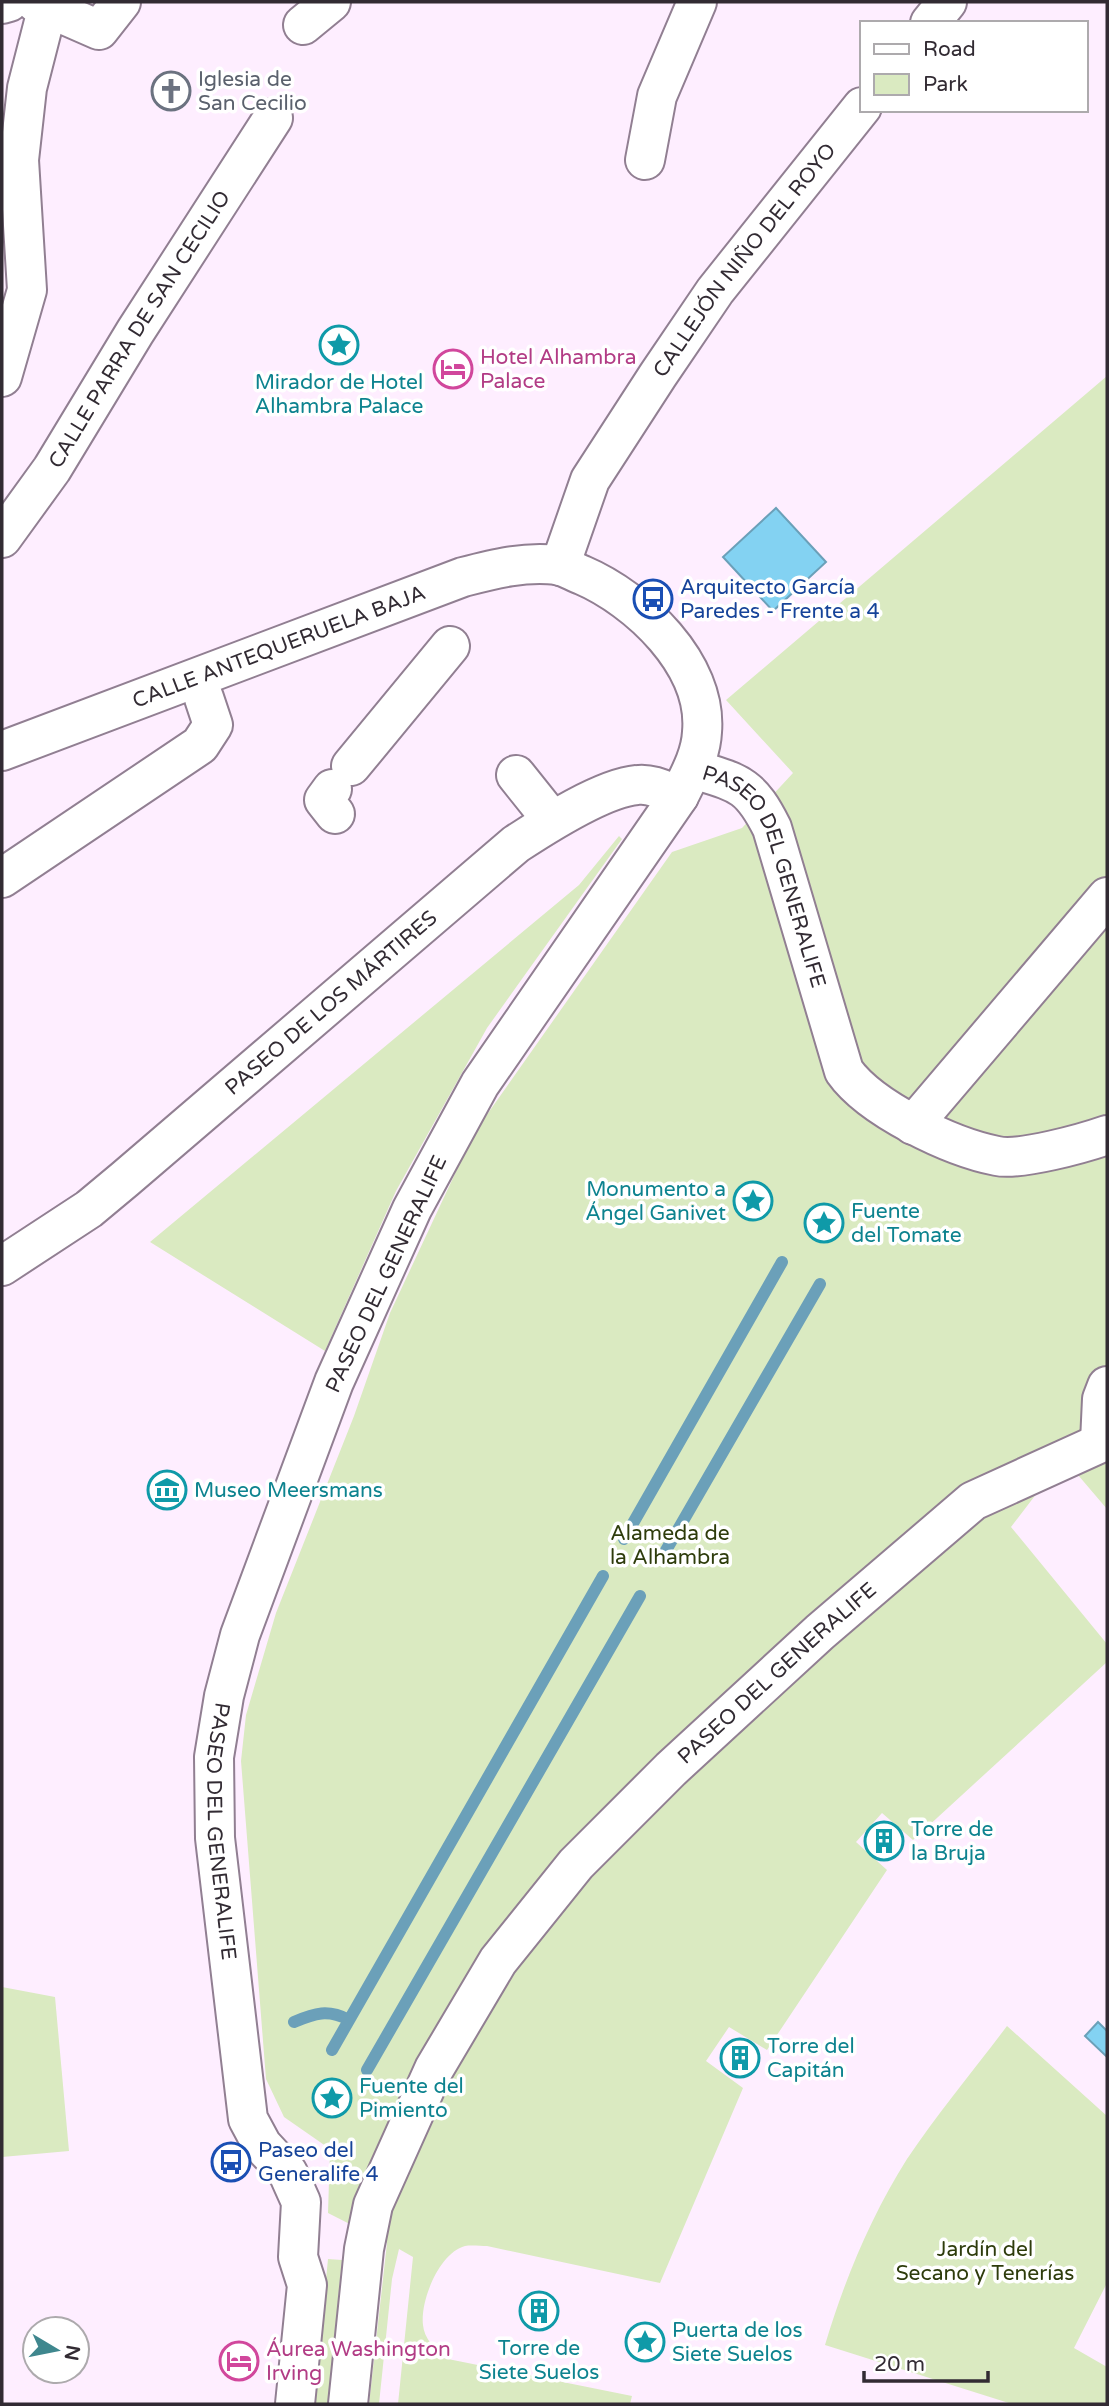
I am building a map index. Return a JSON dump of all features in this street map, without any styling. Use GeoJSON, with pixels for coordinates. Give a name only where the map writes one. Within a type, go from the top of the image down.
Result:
{"type":"FeatureCollection","features":[{"type":"Feature","properties":{"kind":"street"},"geometry":{"type":"LineString","coordinates":[[2,4],[9,2]]}},
{"type":"Feature","properties":{"kind":"street"},"geometry":{"type":"LineString","coordinates":[[2,377],[27,290],[10,163],[44,3],[99,30],[121,2]]}},
{"type":"Feature","properties":{"kind":"street"},"geometry":{"type":"LineString","coordinates":[[645,160],[657,96],[697,2]]}},
{"type":"Feature","properties":{"kind":"street"},"geometry":{"type":"LineString","coordinates":[[932,21],[947,2]]}},
{"type":"Feature","properties":{"kind":"street","name":"CALLEJÓN NIÑO DEL ROYO"},"geometry":{"type":"LineString","coordinates":[[560,566],[590,480],[658,375],[715,291],[860,110]]}},
{"type":"Feature","properties":{"kind":"street","name":"CALLE PARRA DE SAN CECILIO"},"geometry":{"type":"LineString","coordinates":[[2,537],[52,469],[135,332],[273,118]]}},
{"type":"Feature","properties":{"kind":"street","name":"CALLE ANTEQUERUELA BAJA"},"geometry":{"type":"LineString","coordinates":[[2,751],[463,577],[512,565],[560,566]]}},
{"type":"Feature","properties":{"kind":"street"},"geometry":{"type":"LineString","coordinates":[[560,566],[604,584],[645,615],[677,650],[696,690],[703,731],[686,782]]}},
{"type":"Feature","properties":{"kind":"street"},"geometry":{"type":"LineString","coordinates":[[339,790],[450,646]]}},
{"type":"Feature","properties":{"kind":"street"},"geometry":{"type":"LineString","coordinates":[[2,878],[200,745],[213,725],[204,698]]}},
{"type":"Feature","properties":{"kind":"street"},"geometry":{"type":"LineString","coordinates":[[516,775],[552,820]]}},
{"type":"Feature","properties":{"kind":"street","name":"PASEO DE LOS MÁRTIRES"},"geometry":{"type":"LineString","coordinates":[[2,1266],[89,1209],[516,844],[552,820],[637,785],[686,782]]}},
{"type":"Feature","properties":{"kind":"street","name":"PASEO DEL GENERALIFE"},"geometry":{"type":"LineString","coordinates":[[295,2404],[307,2285],[298,2257],[301,2202],[288,2173],[262,2145],[248,2119],[215,1838],[214,1757],[227,1684],[240,1635],[334,1382],[412,1209],[480,1084],[686,782],[743,786],[759,801],[772,828],[844,1070],[854,1085],[913,1125],[999,1157],[1070,1148],[1107,1135]]}},
{"type":"Feature","properties":{"kind":"street"},"geometry":{"type":"LineString","coordinates":[[913,1125],[1107,897]]}},
{"type":"Feature","properties":{"kind":"street","name":"PASEO DEL GENERALIFE"},"geometry":{"type":"LineString","coordinates":[[348,2404],[364,2249],[373,2205],[435,2069],[498,1961],[576,1864],[671,1769],[820,1632],[973,1501],[1104,1441],[1102,1399],[1107,1386]]}},
{"type":"Feature","properties":{"kind":"street","name":"PASEO DEL GENERALIFE"},"geometry":{"type":"LineString","coordinates":[[271,2404],[283,2284],[298,2257]]}},
{"type":"Feature","properties":{"kind":"green space","name":"Alameda de la Alhambra"},"geometry":{"type":"Polygon","coordinates":[[[1107,376],[1107,1509],[1078,1475],[1037,1493],[1011,1527],[1107,1644],[1107,1662],[913,1840],[882,1813],[856,1842],[887,1870],[767,2050],[729,2027],[706,2061],[743,2088],[660,2283],[487,2246],[465,2246],[456,2250],[439,2268],[428,2291],[423,2325],[428,2339],[443,2358],[632,2396],[630,2404],[398,2404],[413,2257],[399,2249],[392,2279],[379,2404],[369,2404],[387,2243],[328,2213],[330,2149],[284,2117],[266,2079],[241,1761],[246,1715],[276,1613],[354,1416],[390,1313],[474,1133],[672,852],[742,828],[793,773],[726,700],[1107,376]]]}},
{"type":"Feature","properties":{"kind":"green space"},"geometry":{"type":"Polygon","coordinates":[[[619,836],[622,839],[487,1028],[396,1191],[325,1351],[150,1242],[579,885],[619,836]]]}},
{"type":"Feature","properties":{"kind":"green space"},"geometry":{"type":"Polygon","coordinates":[[[2,1987],[55,1997],[69,2151],[2,2157],[2,1987]]]}},
{"type":"Feature","properties":{"kind":"green space","name":"Jardín del Secano y Tenerías"},"geometry":{"type":"Polygon","coordinates":[[[1007,2026],[1107,2116],[1107,2283],[1074,2348],[1107,2367],[1107,2404],[1012,2404],[825,2345],[860,2249],[894,2181],[931,2125],[1007,2026]]]}},
{"type":"Feature","properties":{"kind":"green space"},"geometry":{"type":"Polygon","coordinates":[[[328,2259],[342,2260],[328,2404],[314,2404],[328,2259]]]}},
{"type":"Feature","properties":{"kind":"water"},"geometry":{"type":"Polygon","coordinates":[[[776,508],[826,562],[773,611],[723,557],[776,508]]]}},
{"type":"Feature","properties":{"kind":"water"},"geometry":{"type":"Polygon","coordinates":[[[1098,2022],[1107,2031],[1107,2057],[1085,2036],[1098,2022]]]}},
{"type":"Feature","properties":{"kind":"waterway"},"geometry":{"type":"LineString","coordinates":[[624,1539],[782,1262]]}},
{"type":"Feature","properties":{"kind":"waterway"},"geometry":{"type":"LineString","coordinates":[[661,1559],[820,1284]]}},
{"type":"Feature","properties":{"kind":"waterway"},"geometry":{"type":"LineString","coordinates":[[332,2050],[603,1576]]}},
{"type":"Feature","properties":{"kind":"waterway"},"geometry":{"type":"LineString","coordinates":[[367,2070],[640,1596]]}},
{"type":"Feature","properties":{"kind":"waterway"},"geometry":{"type":"LineString","coordinates":[[294,2022],[321,2013],[334,2014],[349,2020]]}},
{"type":"Feature","properties":{"kind":"place","name":"Iglesia de San Cecilio"},"geometry":{"type":"Point","coordinates":[171,91]}},
{"type":"Feature","properties":{"kind":"place","name":"Mirador de Hotel Alhambra Palace"},"geometry":{"type":"Point","coordinates":[339,345]}},
{"type":"Feature","properties":{"kind":"place","name":"Hotel Alhambra Palace"},"geometry":{"type":"Point","coordinates":[453,369]}},
{"type":"Feature","properties":{"kind":"place","name":"Arquitecto García Paredes - Frente a 4"},"geometry":{"type":"Point","coordinates":[653,599]}},
{"type":"Feature","properties":{"kind":"place","name":"Monumento a Ángel Ganivet"},"geometry":{"type":"Point","coordinates":[753,1201]}},
{"type":"Feature","properties":{"kind":"place","name":"Fuente del Tomate"},"geometry":{"type":"Point","coordinates":[824,1223]}},
{"type":"Feature","properties":{"kind":"place","name":"Museo Meersmans"},"geometry":{"type":"Point","coordinates":[167,1490]}},
{"type":"Feature","properties":{"kind":"place","name":"Torre de la Bruja"},"geometry":{"type":"Point","coordinates":[884,1841]}},
{"type":"Feature","properties":{"kind":"place","name":"Torre del Capitán"},"geometry":{"type":"Point","coordinates":[740,2058]}},
{"type":"Feature","properties":{"kind":"place","name":"Fuente del Pimiento"},"geometry":{"type":"Point","coordinates":[332,2098]}},
{"type":"Feature","properties":{"kind":"place","name":"Paseo del Generalife 4"},"geometry":{"type":"Point","coordinates":[231,2162]}},
{"type":"Feature","properties":{"kind":"place","name":"Torre de Siete Suelos"},"geometry":{"type":"Point","coordinates":[539,2311]}},
{"type":"Feature","properties":{"kind":"place","name":"Puerta de los Siete Suelos"},"geometry":{"type":"Point","coordinates":[645,2342]}},
{"type":"Feature","properties":{"kind":"place","name":"Áurea Washington Irving"},"geometry":{"type":"Point","coordinates":[239,2361]}}]}
